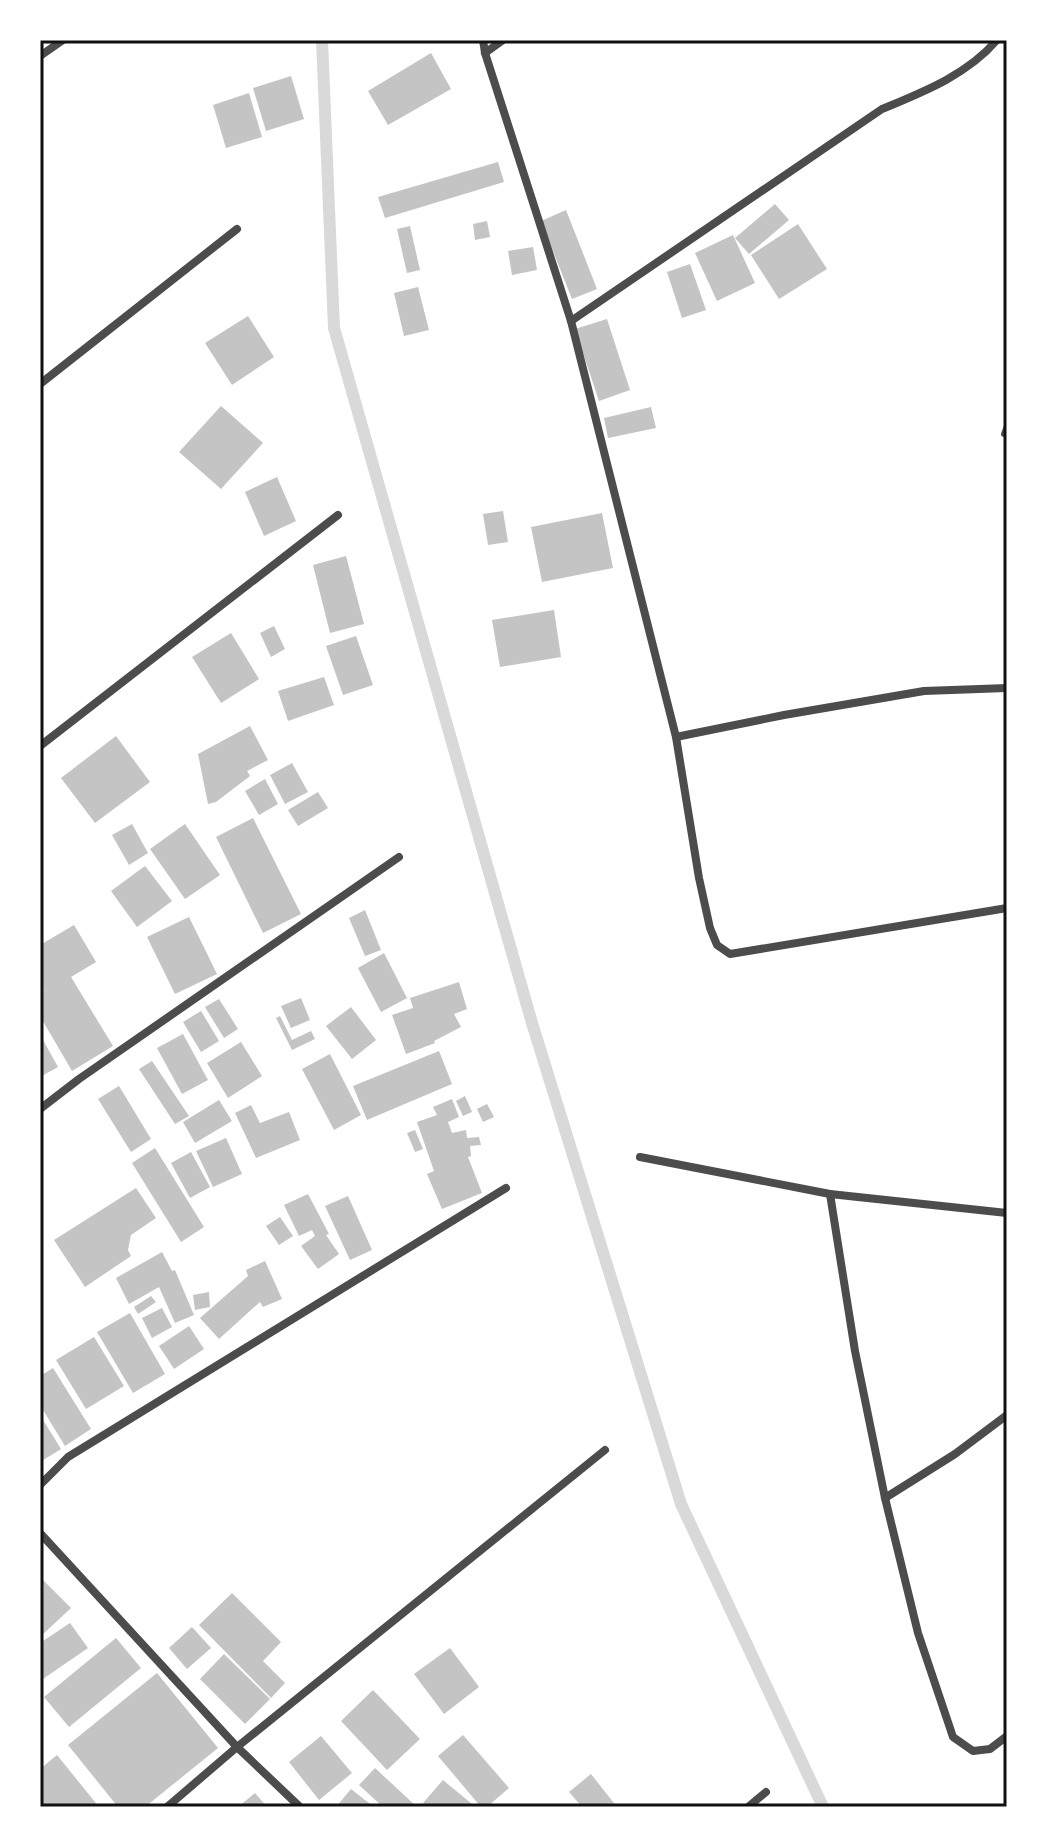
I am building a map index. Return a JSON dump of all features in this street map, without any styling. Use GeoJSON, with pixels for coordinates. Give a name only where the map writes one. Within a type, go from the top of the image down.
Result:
{"type":"FeatureCollection","features":[{"type":"Feature","properties":{"kind":"street"},"geometry":{"type":"LineString","coordinates":[[40,56],[63,40]]}},
{"type":"Feature","properties":{"kind":"street"},"geometry":{"type":"LineString","coordinates":[[483,40],[571,321],[676,737],[699,878],[717,945],[730,954],[1007,908]]}},
{"type":"Feature","properties":{"kind":"street"},"geometry":{"type":"LineString","coordinates":[[485,53],[503,40]]}},
{"type":"Feature","properties":{"kind":"street"},"geometry":{"type":"LineString","coordinates":[[571,321],[882,109],[939,86],[988,51],[997,40]]}},
{"type":"Feature","properties":{"kind":"street"},"geometry":{"type":"LineString","coordinates":[[40,384],[237,229]]}},
{"type":"Feature","properties":{"kind":"street"},"geometry":{"type":"LineString","coordinates":[[40,746],[338,515]]}},
{"type":"Feature","properties":{"kind":"street"},"geometry":{"type":"LineString","coordinates":[[676,737],[924,691],[1007,688]]}},
{"type":"Feature","properties":{"kind":"street"},"geometry":{"type":"LineString","coordinates":[[40,1109],[399,857]]}},
{"type":"Feature","properties":{"kind":"street"},"geometry":{"type":"LineString","coordinates":[[640,1157],[830,1194],[1007,1213]]}},
{"type":"Feature","properties":{"kind":"street"},"geometry":{"type":"LineString","coordinates":[[40,1485],[68,1457],[506,1188]]}},
{"type":"Feature","properties":{"kind":"street"},"geometry":{"type":"LineString","coordinates":[[830,1194],[855,1351],[885,1498],[918,1633],[953,1737],[973,1751],[990,1749],[1007,1736]]}},
{"type":"Feature","properties":{"kind":"street"},"geometry":{"type":"LineString","coordinates":[[885,1498],[955,1454],[1007,1415]]}},
{"type":"Feature","properties":{"kind":"street"},"geometry":{"type":"LineString","coordinates":[[167,1807],[605,1450]]}},
{"type":"Feature","properties":{"kind":"street"},"geometry":{"type":"LineString","coordinates":[[40,1533],[237,1747],[300,1807]]}},
{"type":"Feature","properties":{"kind":"street"},"geometry":{"type":"LineString","coordinates":[[748,1807],[766,1792]]}},
{"type":"Feature","properties":{"kind":"lane"},"geometry":{"type":"LineString","coordinates":[[1004,434],[1007,426]]}},
{"type":"Feature","properties":{"kind":"building"},"geometry":{"type":"Polygon","coordinates":[[[431,53],[451,89],[388,125],[368,91],[431,53]]]}},
{"type":"Feature","properties":{"kind":"building"},"geometry":{"type":"Polygon","coordinates":[[[291,76],[304,119],[266,131],[253,88],[291,76]]]}},
{"type":"Feature","properties":{"kind":"building"},"geometry":{"type":"Polygon","coordinates":[[[249,93],[262,137],[226,148],[213,105],[249,93]]]}},
{"type":"Feature","properties":{"kind":"building"},"geometry":{"type":"Polygon","coordinates":[[[498,162],[504,182],[385,218],[378,197],[498,162]]]}},
{"type":"Feature","properties":{"kind":"building"},"geometry":{"type":"Polygon","coordinates":[[[775,204],[789,220],[749,254],[735,238],[775,204]]]}},
{"type":"Feature","properties":{"kind":"building"},"geometry":{"type":"Polygon","coordinates":[[[566,210],[597,289],[572,299],[541,221],[566,210]]]}},
{"type":"Feature","properties":{"kind":"building"},"geometry":{"type":"Polygon","coordinates":[[[487,221],[490,237],[475,240],[473,224],[487,221]]]}},
{"type":"Feature","properties":{"kind":"building"},"geometry":{"type":"Polygon","coordinates":[[[798,224],[827,269],[779,299],[751,255],[798,224]]]}},
{"type":"Feature","properties":{"kind":"building"},"geometry":{"type":"Polygon","coordinates":[[[410,226],[420,270],[407,273],[397,229],[410,226]]]}},
{"type":"Feature","properties":{"kind":"building"},"geometry":{"type":"Polygon","coordinates":[[[733,235],[755,283],[717,301],[695,253],[733,235]]]}},
{"type":"Feature","properties":{"kind":"building"},"geometry":{"type":"Polygon","coordinates":[[[533,247],[537,270],[512,275],[508,251],[533,247]]]}},
{"type":"Feature","properties":{"kind":"building"},"geometry":{"type":"Polygon","coordinates":[[[690,264],[706,310],[682,318],[667,272],[690,264]]]}},
{"type":"Feature","properties":{"kind":"building"},"geometry":{"type":"Polygon","coordinates":[[[418,287],[429,330],[404,336],[394,293],[418,287]]]}},
{"type":"Feature","properties":{"kind":"building"},"geometry":{"type":"Polygon","coordinates":[[[248,316],[274,357],[232,385],[205,343],[248,316]]]}},
{"type":"Feature","properties":{"kind":"building"},"geometry":{"type":"Polygon","coordinates":[[[607,319],[630,390],[599,401],[575,329],[607,319]]]}},
{"type":"Feature","properties":{"kind":"building"},"geometry":{"type":"Polygon","coordinates":[[[221,406],[263,443],[221,489],[179,452],[221,406]]]}},
{"type":"Feature","properties":{"kind":"building"},"geometry":{"type":"Polygon","coordinates":[[[651,407],[656,428],[608,438],[604,418],[651,407]]]}},
{"type":"Feature","properties":{"kind":"building"},"geometry":{"type":"Polygon","coordinates":[[[277,477],[296,521],[264,536],[245,492],[277,477]]]}},
{"type":"Feature","properties":{"kind":"building"},"geometry":{"type":"Polygon","coordinates":[[[503,511],[508,542],[488,545],[483,514],[503,511]]]}},
{"type":"Feature","properties":{"kind":"building"},"geometry":{"type":"Polygon","coordinates":[[[602,513],[613,568],[542,582],[531,527],[602,513]]]}},
{"type":"Feature","properties":{"kind":"building"},"geometry":{"type":"Polygon","coordinates":[[[346,556],[364,624],[330,633],[313,565],[346,556]]]}},
{"type":"Feature","properties":{"kind":"building"},"geometry":{"type":"Polygon","coordinates":[[[554,610],[561,657],[500,667],[492,620],[554,610]]]}},
{"type":"Feature","properties":{"kind":"building"},"geometry":{"type":"Polygon","coordinates":[[[274,626],[285,649],[271,657],[260,633],[274,626]]]}},
{"type":"Feature","properties":{"kind":"building"},"geometry":{"type":"Polygon","coordinates":[[[231,633],[259,679],[221,703],[192,657],[231,633]]]}},
{"type":"Feature","properties":{"kind":"building"},"geometry":{"type":"Polygon","coordinates":[[[356,636],[373,685],[343,695],[326,646],[356,636]]]}},
{"type":"Feature","properties":{"kind":"building"},"geometry":{"type":"Polygon","coordinates":[[[324,677],[334,705],[288,721],[278,691],[324,677]]]}},
{"type":"Feature","properties":{"kind":"building"},"geometry":{"type":"Polygon","coordinates":[[[250,726],[268,760],[247,771],[250,776],[216,802],[208,804],[198,754],[250,726]]]}},
{"type":"Feature","properties":{"kind":"building"},"geometry":{"type":"Polygon","coordinates":[[[116,736],[150,782],[95,823],[61,778],[116,736]]]}},
{"type":"Feature","properties":{"kind":"building"},"geometry":{"type":"Polygon","coordinates":[[[292,763],[308,792],[285,804],[270,775],[292,763]]]}},
{"type":"Feature","properties":{"kind":"building"},"geometry":{"type":"Polygon","coordinates":[[[265,779],[278,804],[259,815],[245,791],[265,779]]]}},
{"type":"Feature","properties":{"kind":"building"},"geometry":{"type":"Polygon","coordinates":[[[318,792],[328,808],[298,826],[288,810],[318,792]]]}},
{"type":"Feature","properties":{"kind":"building"},"geometry":{"type":"Polygon","coordinates":[[[253,818],[301,914],[263,933],[216,837],[253,818]]]}},
{"type":"Feature","properties":{"kind":"building"},"geometry":{"type":"Polygon","coordinates":[[[132,824],[148,853],[129,865],[112,835],[132,824]]]}},
{"type":"Feature","properties":{"kind":"building"},"geometry":{"type":"Polygon","coordinates":[[[185,824],[220,875],[185,899],[150,849],[185,824]]]}},
{"type":"Feature","properties":{"kind":"building"},"geometry":{"type":"Polygon","coordinates":[[[145,866],[172,901],[137,927],[111,891],[145,866]]]}},
{"type":"Feature","properties":{"kind":"building"},"geometry":{"type":"Polygon","coordinates":[[[365,910],[381,950],[365,956],[349,918],[365,910]]]}},
{"type":"Feature","properties":{"kind":"building"},"geometry":{"type":"Polygon","coordinates":[[[189,917],[217,974],[175,994],[147,937],[189,917]]]}},
{"type":"Feature","properties":{"kind":"building"},"geometry":{"type":"Polygon","coordinates":[[[74,925],[96,962],[71,977],[113,1046],[72,1071],[40,1016],[40,992],[44,990],[40,983],[40,945],[74,925]]]}},
{"type":"Feature","properties":{"kind":"building"},"geometry":{"type":"Polygon","coordinates":[[[384,953],[407,998],[381,1012],[358,968],[384,953]]]}},
{"type":"Feature","properties":{"kind":"building"},"geometry":{"type":"Polygon","coordinates":[[[459,982],[467,1009],[454,1014],[461,1027],[435,1043],[406,1054],[392,1015],[413,1008],[410,998],[459,982]]]}},
{"type":"Feature","properties":{"kind":"building"},"geometry":{"type":"Polygon","coordinates":[[[301,998],[310,1020],[291,1028],[281,1006],[301,998]]]}},
{"type":"Feature","properties":{"kind":"building"},"geometry":{"type":"Polygon","coordinates":[[[219,999],[238,1029],[224,1038],[205,1007],[219,999]]]}},
{"type":"Feature","properties":{"kind":"building"},"geometry":{"type":"Polygon","coordinates":[[[351,1007],[376,1040],[352,1059],[326,1026],[351,1007]]]}},
{"type":"Feature","properties":{"kind":"building"},"geometry":{"type":"Polygon","coordinates":[[[201,1011],[219,1041],[201,1052],[183,1022],[201,1011]]]}},
{"type":"Feature","properties":{"kind":"building"},"geometry":{"type":"Polygon","coordinates":[[[280,1016],[292,1040],[311,1031],[315,1039],[292,1050],[276,1018],[280,1016]]]}},
{"type":"Feature","properties":{"kind":"building"},"geometry":{"type":"Polygon","coordinates":[[[183,1034],[208,1080],[182,1094],[157,1048],[183,1034]]]}},
{"type":"Feature","properties":{"kind":"building"},"geometry":{"type":"Polygon","coordinates":[[[43,1040],[58,1067],[40,1077],[40,1042],[43,1040]]]}},
{"type":"Feature","properties":{"kind":"building"},"geometry":{"type":"Polygon","coordinates":[[[241,1042],[262,1076],[228,1098],[207,1063],[241,1042]]]}},
{"type":"Feature","properties":{"kind":"building"},"geometry":{"type":"Polygon","coordinates":[[[439,1051],[452,1084],[367,1120],[353,1086],[439,1051]]]}},
{"type":"Feature","properties":{"kind":"building"},"geometry":{"type":"Polygon","coordinates":[[[330,1054],[361,1115],[334,1130],[302,1069],[330,1054]]]}},
{"type":"Feature","properties":{"kind":"building"},"geometry":{"type":"Polygon","coordinates":[[[152,1061],[189,1116],[175,1124],[139,1069],[152,1061]]]}},
{"type":"Feature","properties":{"kind":"building"},"geometry":{"type":"Polygon","coordinates":[[[119,1086],[151,1139],[131,1152],[98,1099],[119,1086]]]}},
{"type":"Feature","properties":{"kind":"building"},"geometry":{"type":"Polygon","coordinates":[[[465,1096],[472,1112],[463,1116],[456,1101],[465,1096]]]}},
{"type":"Feature","properties":{"kind":"building"},"geometry":{"type":"Polygon","coordinates":[[[452,1099],[459,1117],[448,1122],[452,1133],[466,1130],[467,1138],[479,1137],[481,1145],[470,1146],[471,1156],[468,1157],[482,1193],[442,1209],[427,1174],[434,1171],[417,1122],[437,1115],[433,1107],[452,1099]]]}},
{"type":"Feature","properties":{"kind":"building"},"geometry":{"type":"Polygon","coordinates":[[[219,1100],[232,1121],[195,1143],[183,1122],[219,1100]]]}},
{"type":"Feature","properties":{"kind":"building"},"geometry":{"type":"Polygon","coordinates":[[[487,1104],[494,1117],[483,1122],[477,1109],[487,1104]]]}},
{"type":"Feature","properties":{"kind":"building"},"geometry":{"type":"Polygon","coordinates":[[[251,1105],[260,1123],[289,1112],[300,1140],[256,1158],[235,1113],[251,1105]]]}},
{"type":"Feature","properties":{"kind":"building"},"geometry":{"type":"Polygon","coordinates":[[[415,1130],[423,1149],[415,1152],[407,1133],[415,1130]]]}},
{"type":"Feature","properties":{"kind":"building"},"geometry":{"type":"Polygon","coordinates":[[[226,1138],[242,1174],[213,1187],[196,1151],[226,1138]]]}},
{"type":"Feature","properties":{"kind":"building"},"geometry":{"type":"Polygon","coordinates":[[[155,1148],[204,1227],[181,1242],[132,1163],[155,1148]]]}},
{"type":"Feature","properties":{"kind":"building"},"geometry":{"type":"Polygon","coordinates":[[[191,1152],[210,1187],[190,1198],[171,1163],[191,1152]]]}},
{"type":"Feature","properties":{"kind":"building"},"geometry":{"type":"Polygon","coordinates":[[[136,1188],[156,1218],[131,1235],[128,1250],[131,1256],[85,1287],[54,1240],[136,1188]]]}},
{"type":"Feature","properties":{"kind":"building"},"geometry":{"type":"Polygon","coordinates":[[[308,1194],[329,1234],[326,1235],[339,1254],[318,1269],[301,1246],[315,1236],[312,1230],[299,1236],[284,1205],[308,1194]]]}},
{"type":"Feature","properties":{"kind":"building"},"geometry":{"type":"Polygon","coordinates":[[[348,1196],[372,1250],[350,1260],[325,1206],[348,1196]]]}},
{"type":"Feature","properties":{"kind":"building"},"geometry":{"type":"Polygon","coordinates":[[[280,1217],[293,1236],[279,1245],[266,1226],[280,1217]]]}},
{"type":"Feature","properties":{"kind":"building"},"geometry":{"type":"Polygon","coordinates":[[[162,1252],[172,1271],[175,1270],[194,1315],[175,1323],[159,1287],[129,1304],[116,1278],[162,1252]]]}},
{"type":"Feature","properties":{"kind":"building"},"geometry":{"type":"Polygon","coordinates":[[[265,1261],[282,1299],[263,1307],[260,1302],[219,1339],[200,1318],[248,1276],[246,1270],[265,1261]]]}},
{"type":"Feature","properties":{"kind":"building"},"geometry":{"type":"Polygon","coordinates":[[[209,1292],[210,1307],[195,1310],[193,1295],[209,1292]]]}},
{"type":"Feature","properties":{"kind":"building"},"geometry":{"type":"Polygon","coordinates":[[[151,1296],[156,1302],[138,1314],[134,1307],[151,1296]]]}},
{"type":"Feature","properties":{"kind":"building"},"geometry":{"type":"Polygon","coordinates":[[[162,1308],[172,1327],[152,1338],[142,1318],[162,1308]]]}},
{"type":"Feature","properties":{"kind":"building"},"geometry":{"type":"Polygon","coordinates":[[[130,1313],[165,1374],[133,1393],[97,1332],[130,1313]]]}},
{"type":"Feature","properties":{"kind":"building"},"geometry":{"type":"Polygon","coordinates":[[[189,1326],[204,1349],[174,1369],[159,1346],[189,1326]]]}},
{"type":"Feature","properties":{"kind":"building"},"geometry":{"type":"Polygon","coordinates":[[[94,1337],[124,1386],[86,1409],[56,1360],[94,1337]]]}},
{"type":"Feature","properties":{"kind":"building"},"geometry":{"type":"Polygon","coordinates":[[[53,1368],[91,1429],[65,1446],[40,1405],[40,1376],[53,1368]]]}},
{"type":"Feature","properties":{"kind":"building"},"geometry":{"type":"Polygon","coordinates":[[[40,1415],[61,1449],[40,1462],[40,1415]]]}},
{"type":"Feature","properties":{"kind":"building"},"geometry":{"type":"Polygon","coordinates":[[[40,1577],[71,1608],[40,1637],[40,1577]]]}},
{"type":"Feature","properties":{"kind":"building"},"geometry":{"type":"Polygon","coordinates":[[[232,1593],[281,1642],[263,1661],[285,1683],[271,1698],[199,1625],[232,1593]]]}},
{"type":"Feature","properties":{"kind":"building"},"geometry":{"type":"Polygon","coordinates":[[[70,1623],[88,1648],[40,1681],[40,1643],[70,1623]]]}},
{"type":"Feature","properties":{"kind":"building"},"geometry":{"type":"Polygon","coordinates":[[[192,1627],[211,1648],[187,1669],[169,1648],[192,1627]]]}},
{"type":"Feature","properties":{"kind":"building"},"geometry":{"type":"Polygon","coordinates":[[[116,1638],[141,1668],[69,1727],[44,1697],[116,1638]]]}},
{"type":"Feature","properties":{"kind":"building"},"geometry":{"type":"Polygon","coordinates":[[[450,1648],[479,1687],[444,1714],[414,1674],[450,1648]]]}},
{"type":"Feature","properties":{"kind":"building"},"geometry":{"type":"Polygon","coordinates":[[[224,1654],[270,1699],[245,1724],[200,1679],[224,1654]]]}},
{"type":"Feature","properties":{"kind":"building"},"geometry":{"type":"Polygon","coordinates":[[[157,1673],[218,1748],[145,1807],[118,1807],[68,1745],[157,1673]]]}},
{"type":"Feature","properties":{"kind":"building"},"geometry":{"type":"Polygon","coordinates":[[[373,1690],[420,1739],[387,1770],[341,1721],[373,1690]]]}},
{"type":"Feature","properties":{"kind":"building"},"geometry":{"type":"Polygon","coordinates":[[[463,1735],[509,1788],[487,1807],[481,1807],[438,1756],[463,1735]]]}},
{"type":"Feature","properties":{"kind":"building"},"geometry":{"type":"Polygon","coordinates":[[[321,1736],[352,1773],[319,1800],[289,1762],[321,1736]]]}},
{"type":"Feature","properties":{"kind":"building"},"geometry":{"type":"Polygon","coordinates":[[[57,1755],[99,1807],[40,1807],[40,1769],[57,1755]]]}},
{"type":"Feature","properties":{"kind":"building"},"geometry":{"type":"Polygon","coordinates":[[[375,1768],[417,1807],[383,1807],[359,1785],[375,1768]]]}},
{"type":"Feature","properties":{"kind":"building"},"geometry":{"type":"Polygon","coordinates":[[[591,1774],[617,1807],[582,1807],[569,1792],[591,1774]]]}},
{"type":"Feature","properties":{"kind":"building"},"geometry":{"type":"Polygon","coordinates":[[[443,1780],[472,1804],[469,1807],[428,1807],[423,1803],[443,1780]]]}},
{"type":"Feature","properties":{"kind":"building"},"geometry":{"type":"Polygon","coordinates":[[[351,1789],[374,1807],[336,1807],[351,1789]]]}},
{"type":"Feature","properties":{"kind":"building"},"geometry":{"type":"Polygon","coordinates":[[[255,1793],[267,1807],[238,1807],[255,1793]]]}},
{"type":"Feature","properties":{"kind":"waterway"},"geometry":{"type":"LineString","coordinates":[[322,40],[334,328],[532,1023],[681,1504],[823,1807]]}}]}
